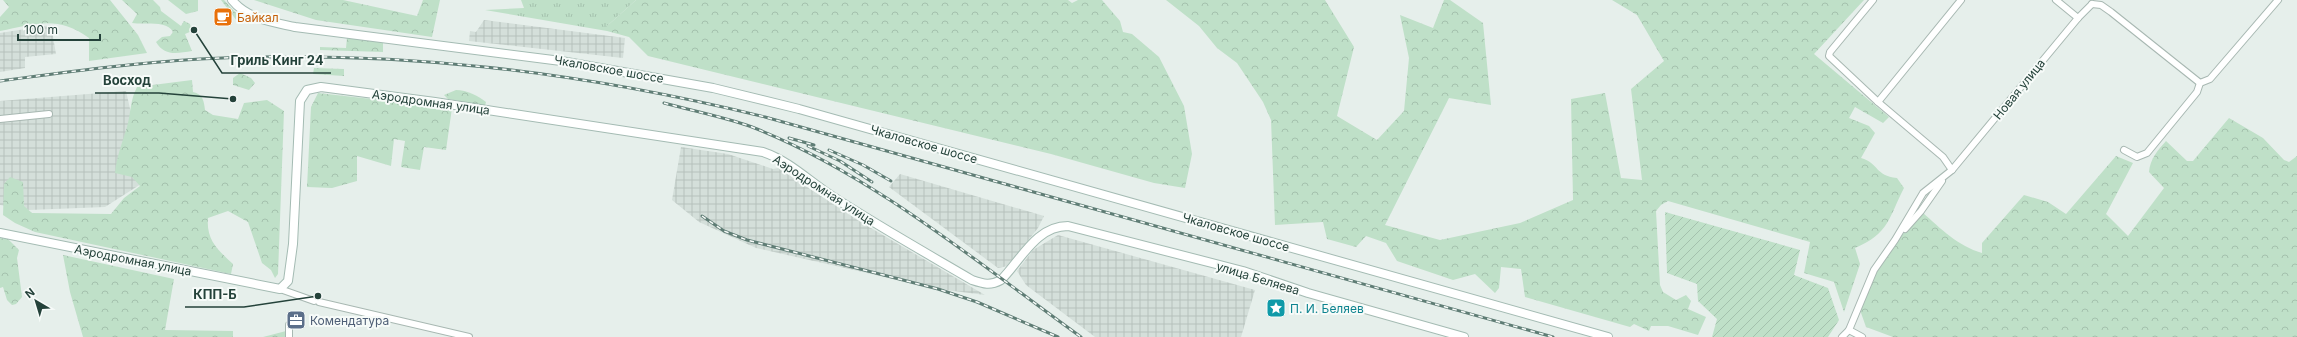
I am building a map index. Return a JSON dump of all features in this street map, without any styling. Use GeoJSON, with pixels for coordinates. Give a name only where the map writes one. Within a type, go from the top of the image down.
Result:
{"type":"FeatureCollection","features":[{"type":"Feature","properties":{"kind":"street","name":"Чкаловское шоссе"},"geometry":{"type":"LineString","coordinates":[[232,0],[246,12],[271,21],[295,27],[519,54],[713,88],[799,109],[1608,337]]}},
{"type":"Feature","properties":{"kind":"street"},"geometry":{"type":"LineString","coordinates":[[1873,0],[1830,52],[1831,59],[1878,102],[1943,157],[1952,170]]}},
{"type":"Feature","properties":{"kind":"street"},"geometry":{"type":"LineString","coordinates":[[1878,102],[1961,0]]}},
{"type":"Feature","properties":{"kind":"street"},"geometry":{"type":"LineString","coordinates":[[2056,0],[2078,18]]}},
{"type":"Feature","properties":{"kind":"street"},"geometry":{"type":"LineString","coordinates":[[2200,83],[2210,79],[2278,0]]}},
{"type":"Feature","properties":{"kind":"street"},"geometry":{"type":"LineString","coordinates":[[2093,2],[2101,5],[2111,12],[2200,83]]}},
{"type":"Feature","properties":{"kind":"street","name":"Новая улица"},"geometry":{"type":"LineString","coordinates":[[1849,330],[1874,270],[1895,240],[1923,193],[1952,170],[2078,18],[2093,2]]}},
{"type":"Feature","properties":{"kind":"street"},"geometry":{"type":"LineString","coordinates":[[2124,150],[2137,157],[2147,153],[2198,92],[2200,83]]}},
{"type":"Feature","properties":{"kind":"street","name":"Аэродромная улица"},"geometry":{"type":"LineString","coordinates":[[0,233],[280,289],[288,281],[292,244],[300,101],[307,90],[321,87],[435,102],[763,152],[779,158],[862,216],[972,280],[990,285],[1004,277],[1034,242],[1051,228]]}},
{"type":"Feature","properties":{"kind":"street"},"geometry":{"type":"LineString","coordinates":[[0,119],[48,114]]}},
{"type":"Feature","properties":{"kind":"street","name":"улица Беляева"},"geometry":{"type":"LineString","coordinates":[[1051,228],[1068,226],[1243,272],[1308,293],[1464,337]]}},
{"type":"Feature","properties":{"kind":"street"},"geometry":{"type":"LineString","coordinates":[[280,289],[317,301],[469,337]]}},
{"type":"Feature","properties":{"kind":"street"},"geometry":{"type":"LineString","coordinates":[[289,325],[289,337]]}},
{"type":"Feature","properties":{"kind":"street"},"geometry":{"type":"LineString","coordinates":[[1842,337],[1849,330],[1862,337]]}},
{"type":"Feature","properties":{"kind":"shaded area"},"geometry":{"type":"Polygon","coordinates":[[[484,20],[625,38],[623,58],[469,41],[470,31],[476,32],[484,20]]]}},
{"type":"Feature","properties":{"kind":"shaded area"},"geometry":{"type":"Polygon","coordinates":[[[51,25],[56,54],[25,57],[25,68],[0,72],[0,33],[51,25]]]}},
{"type":"Feature","properties":{"kind":"shaded area"},"geometry":{"type":"Polygon","coordinates":[[[126,91],[133,122],[141,184],[105,207],[29,210],[0,205],[0,101],[126,91]]]}},
{"type":"Feature","properties":{"kind":"shaded area"},"geometry":{"type":"Polygon","coordinates":[[[681,147],[728,154],[773,169],[778,168],[859,221],[985,295],[938,289],[756,248],[699,222],[672,200],[681,147]]]}},
{"type":"Feature","properties":{"kind":"shaded area"},"geometry":{"type":"Polygon","coordinates":[[[900,174],[1044,216],[1038,228],[1008,266],[998,268],[889,187],[900,174]]]}},
{"type":"Feature","properties":{"kind":"shaded area"},"geometry":{"type":"Polygon","coordinates":[[[1058,235],[1255,290],[1241,337],[1095,337],[1026,285],[1017,271],[1033,250],[1058,235]]]}},
{"type":"Feature","properties":{"kind":"green space"},"geometry":{"type":"Polygon","coordinates":[[[3,0],[110,0],[138,35],[147,53],[89,61],[89,38],[67,26],[46,23],[0,31],[0,17],[9,7],[3,0]]]}},
{"type":"Feature","properties":{"kind":"green space"},"geometry":{"type":"Polygon","coordinates":[[[122,0],[153,0],[160,7],[161,11],[181,26],[184,21],[190,24],[192,31],[185,34],[192,51],[172,53],[163,50],[156,42],[162,37],[170,36],[173,32],[170,28],[161,24],[132,23],[137,14],[122,0]]]}},
{"type":"Feature","properties":{"kind":"green space"},"geometry":{"type":"Polygon","coordinates":[[[168,0],[198,0],[198,11],[186,14],[168,0]]]}},
{"type":"Feature","properties":{"kind":"green space"},"geometry":{"type":"Polygon","coordinates":[[[221,0],[224,0],[235,12],[252,24],[237,21],[221,0]]]}},
{"type":"Feature","properties":{"kind":"green space"},"geometry":{"type":"Polygon","coordinates":[[[254,0],[343,0],[417,16],[423,0],[440,0],[432,37],[316,20],[254,0]]]}},
{"type":"Feature","properties":{"kind":"green space"},"geometry":{"type":"Polygon","coordinates":[[[521,0],[636,0],[607,26],[607,31],[485,10],[524,8],[521,0]]]}},
{"type":"Feature","properties":{"kind":"green space"},"geometry":{"type":"Polygon","coordinates":[[[636,0],[1068,0],[1072,3],[1078,0],[1102,0],[1120,21],[1123,32],[1132,34],[1159,57],[1184,106],[1192,154],[1185,188],[1154,183],[1051,154],[648,56],[629,37],[607,31],[607,26],[636,0]]]}},
{"type":"Feature","properties":{"kind":"green space"},"geometry":{"type":"Polygon","coordinates":[[[1166,0],[1325,0],[1354,47],[1337,116],[1377,140],[1404,111],[1409,58],[1400,15],[1433,28],[1444,0],[1450,0],[1483,23],[1491,105],[1449,98],[1385,225],[1440,240],[1520,223],[1573,200],[1571,99],[1605,93],[1621,178],[1642,180],[1631,89],[1664,61],[1637,15],[1612,0],[1864,0],[1814,54],[1889,117],[1883,123],[1855,107],[1849,118],[1869,126],[1875,133],[1861,158],[1867,160],[1885,175],[1897,178],[1904,188],[1887,224],[1875,237],[1855,248],[1860,264],[1844,312],[1834,282],[1804,273],[1810,242],[1668,201],[1661,205],[1656,211],[1660,285],[1663,292],[1676,300],[1686,295],[1691,301],[1688,309],[1706,317],[1698,335],[1668,326],[1651,326],[1649,331],[1634,324],[1630,327],[1525,297],[1521,269],[1501,267],[1499,288],[1495,293],[1475,274],[1453,280],[1397,261],[1386,243],[1366,236],[1356,247],[1327,239],[1323,222],[1275,225],[1271,120],[1263,102],[1237,63],[1217,48],[1199,26],[1166,0]]]}},
{"type":"Feature","properties":{"kind":"green space"},"geometry":{"type":"Polygon","coordinates":[[[347,38],[383,42],[383,52],[320,50],[320,47],[346,48],[347,38]]]}},
{"type":"Feature","properties":{"kind":"green space"},"geometry":{"type":"Polygon","coordinates":[[[314,68],[344,69],[344,76],[313,74],[314,68]]]}},
{"type":"Feature","properties":{"kind":"green space"},"geometry":{"type":"Polygon","coordinates":[[[240,73],[251,78],[255,83],[249,90],[233,85],[233,78],[240,73]]]}},
{"type":"Feature","properties":{"kind":"green space"},"geometry":{"type":"Polygon","coordinates":[[[192,80],[193,92],[201,96],[205,110],[213,115],[238,119],[244,103],[267,100],[284,111],[278,274],[275,278],[271,270],[262,263],[248,222],[228,211],[208,218],[208,226],[211,239],[214,244],[233,264],[231,274],[35,232],[15,223],[3,215],[4,184],[10,177],[23,182],[24,206],[32,213],[111,214],[124,198],[140,186],[132,177],[115,173],[118,155],[137,87],[192,80]]]}},
{"type":"Feature","properties":{"kind":"green space"},"geometry":{"type":"Polygon","coordinates":[[[456,90],[468,92],[476,96],[486,102],[485,106],[448,99],[444,95],[456,90]]]}},
{"type":"Feature","properties":{"kind":"green space"},"geometry":{"type":"Polygon","coordinates":[[[318,93],[452,108],[446,150],[424,147],[420,170],[401,167],[405,141],[394,139],[391,166],[357,156],[357,181],[332,188],[307,187],[311,107],[318,93]]]}},
{"type":"Feature","properties":{"kind":"green space"},"geometry":{"type":"Polygon","coordinates":[[[2229,118],[2263,138],[2284,160],[2289,162],[2297,156],[2297,337],[1893,337],[1866,327],[1860,310],[1875,272],[1902,235],[1922,212],[1943,231],[1957,241],[1982,253],[1982,243],[2024,195],[2048,202],[2066,214],[2116,156],[2133,163],[2106,214],[2128,236],[2164,188],[2149,172],[2157,151],[2166,141],[2187,161],[2193,161],[2229,118]]]}},
{"type":"Feature","properties":{"kind":"green space"},"geometry":{"type":"Polygon","coordinates":[[[1665,212],[1800,250],[1794,275],[1828,288],[1839,320],[1828,337],[1712,337],[1717,319],[1698,301],[1697,284],[1667,273],[1665,212]]]}},
{"type":"Feature","properties":{"kind":"green space"},"geometry":{"type":"Polygon","coordinates":[[[0,238],[8,239],[19,250],[17,258],[22,297],[16,304],[12,305],[7,300],[3,287],[0,288],[0,238]]]}},
{"type":"Feature","properties":{"kind":"green space"},"geometry":{"type":"Polygon","coordinates":[[[63,255],[174,279],[165,330],[233,331],[233,337],[83,337],[70,292],[63,255]]]}},
{"type":"Feature","properties":{"kind":"green space"},"geometry":{"type":"Polygon","coordinates":[[[286,331],[286,337],[263,337],[286,331]]]}},
{"type":"Feature","properties":{"kind":"railway"},"geometry":{"type":"LineString","coordinates":[[0,81],[125,65],[200,59],[344,57],[485,67],[625,87],[765,117],[1553,337]]}},
{"type":"Feature","properties":{"kind":"railway"},"geometry":{"type":"LineString","coordinates":[[664,103],[752,127],[796,146],[839,169],[881,194],[963,250],[1081,337]]}},
{"type":"Feature","properties":{"kind":"railway"},"geometry":{"type":"LineString","coordinates":[[789,138],[814,145]]}},
{"type":"Feature","properties":{"kind":"railway"},"geometry":{"type":"LineString","coordinates":[[808,146],[840,161],[872,182]]}},
{"type":"Feature","properties":{"kind":"railway"},"geometry":{"type":"LineString","coordinates":[[829,150],[863,165],[891,181]]}},
{"type":"Feature","properties":{"kind":"railway"},"geometry":{"type":"LineString","coordinates":[[702,216],[724,231],[747,240],[938,289],[977,302],[1058,337]]}},
{"type":"Feature","properties":{"kind":"place","name":"Байкал"},"geometry":{"type":"Point","coordinates":[223,17]}},
{"type":"Feature","properties":{"kind":"place","name":"Гриль Кинг 24"},"geometry":{"type":"Point","coordinates":[194,30]}},
{"type":"Feature","properties":{"kind":"place","name":"Восход"},"geometry":{"type":"Point","coordinates":[233,99]}},
{"type":"Feature","properties":{"kind":"place","name":"КПП-Б"},"geometry":{"type":"Point","coordinates":[318,296]}},
{"type":"Feature","properties":{"kind":"place","name":"П. И. Беляев"},"geometry":{"type":"Point","coordinates":[1276,308]}},
{"type":"Feature","properties":{"kind":"place","name":"Комендатура"},"geometry":{"type":"Point","coordinates":[296,320]}}]}
